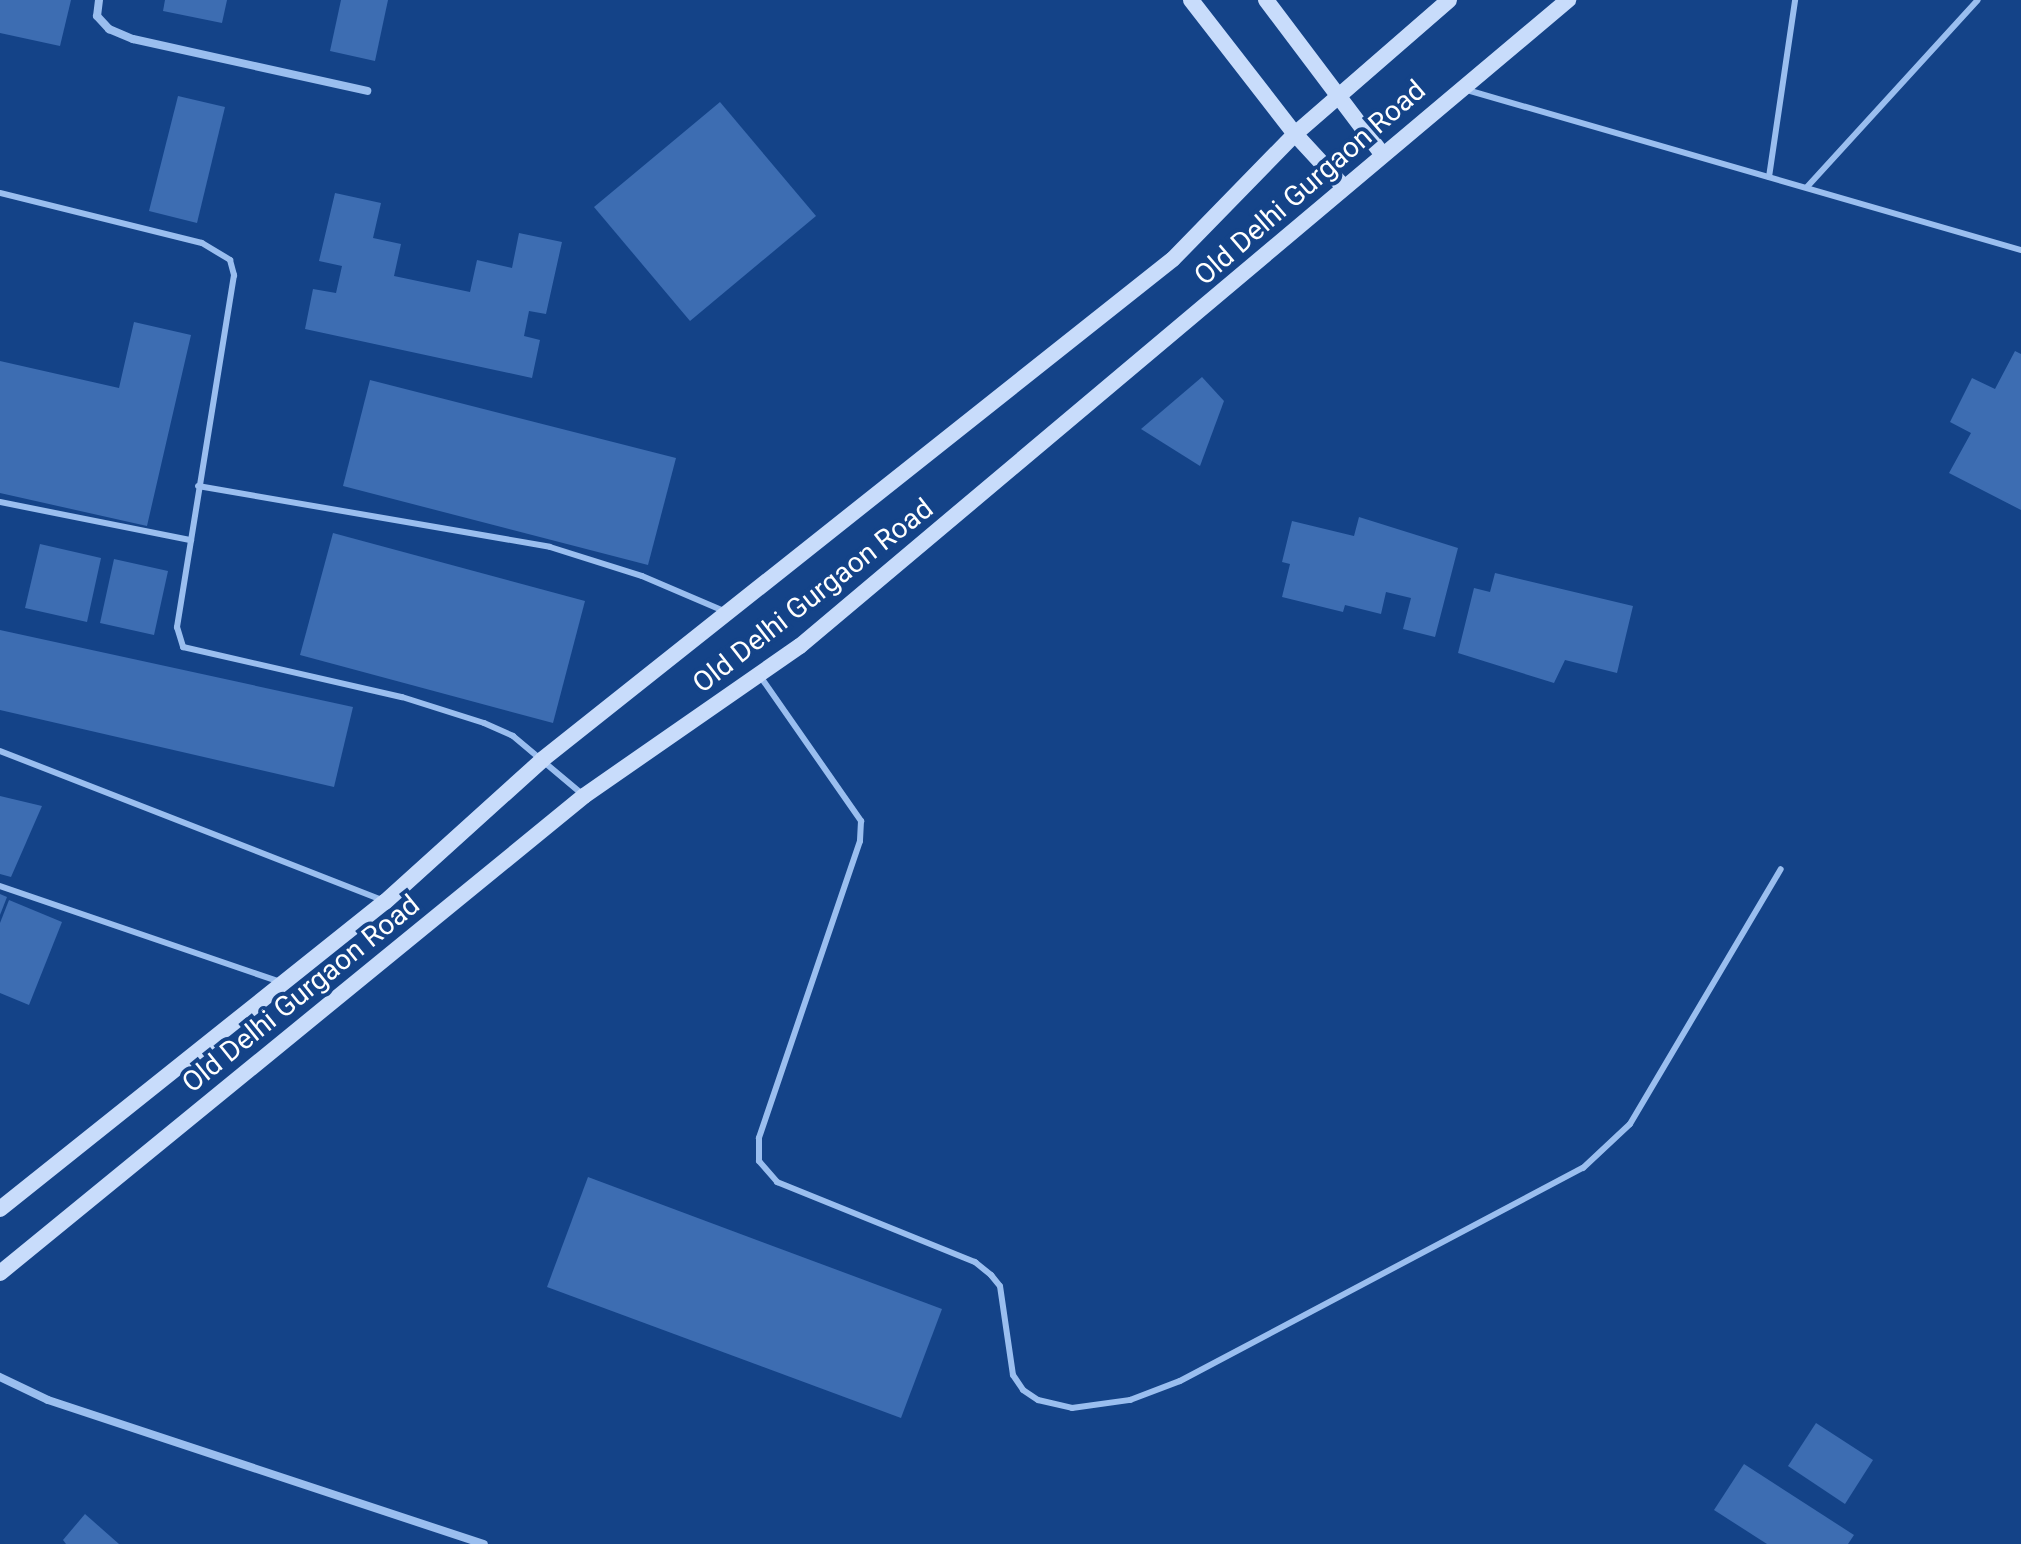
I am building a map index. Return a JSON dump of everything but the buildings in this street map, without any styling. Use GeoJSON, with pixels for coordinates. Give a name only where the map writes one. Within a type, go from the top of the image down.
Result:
{"type":"FeatureCollection","features":[{"type":"Feature","properties":{"kind":"main road"},"geometry":{"type":"LineString","coordinates":[[1191,0],[1295,134],[1342,185]]}},
{"type":"Feature","properties":{"kind":"main road"},"geometry":{"type":"LineString","coordinates":[[1266,0],[1382,154]]}},
{"type":"Feature","properties":{"kind":"main road","name":"Old Delhi Gurgaon Road"},"geometry":{"type":"LineString","coordinates":[[0,1209],[385,902],[543,759],[1173,259],[1295,134],[1449,0]]}},
{"type":"Feature","properties":{"kind":"main road","name":"Old Delhi Gurgaon Road"},"geometry":{"type":"LineString","coordinates":[[0,1273],[584,796],[760,676],[1245,275],[1342,185],[1568,0]]}},
{"type":"Feature","properties":{"kind":"street"},"geometry":{"type":"LineString","coordinates":[[99,0],[97,16],[109,29],[133,39],[367,91]]}},
{"type":"Feature","properties":{"kind":"street"},"geometry":{"type":"LineString","coordinates":[[0,1377],[48,1400],[484,1544]]}},
{"type":"Feature","properties":{"kind":"lane"},"geometry":{"type":"LineString","coordinates":[[1769,177],[1795,0]]}},
{"type":"Feature","properties":{"kind":"lane"},"geometry":{"type":"LineString","coordinates":[[1807,187],[1978,0]]}},
{"type":"Feature","properties":{"kind":"lane"},"geometry":{"type":"LineString","coordinates":[[1459,88],[2021,250]]}},
{"type":"Feature","properties":{"kind":"lane"},"geometry":{"type":"LineString","coordinates":[[0,193],[202,243],[230,260],[234,275],[177,627],[183,647],[402,697],[513,736],[584,796]]}},
{"type":"Feature","properties":{"kind":"lane"},"geometry":{"type":"LineString","coordinates":[[198,486],[550,547],[642,576],[729,614]]}},
{"type":"Feature","properties":{"kind":"lane"},"geometry":{"type":"LineString","coordinates":[[0,502],[191,540]]}},
{"type":"Feature","properties":{"kind":"lane"},"geometry":{"type":"LineString","coordinates":[[760,676],[861,821],[860,841],[759,1138],[759,1161],[777,1182],[975,1262],[1000,1286],[1013,1375],[1023,1390],[1072,1408],[1130,1400],[1180,1381],[1583,1168],[1630,1124],[1781,869]]}},
{"type":"Feature","properties":{"kind":"lane"},"geometry":{"type":"LineString","coordinates":[[0,751],[385,902]]}},
{"type":"Feature","properties":{"kind":"lane"},"geometry":{"type":"LineString","coordinates":[[0,886],[283,982]]}}]}
